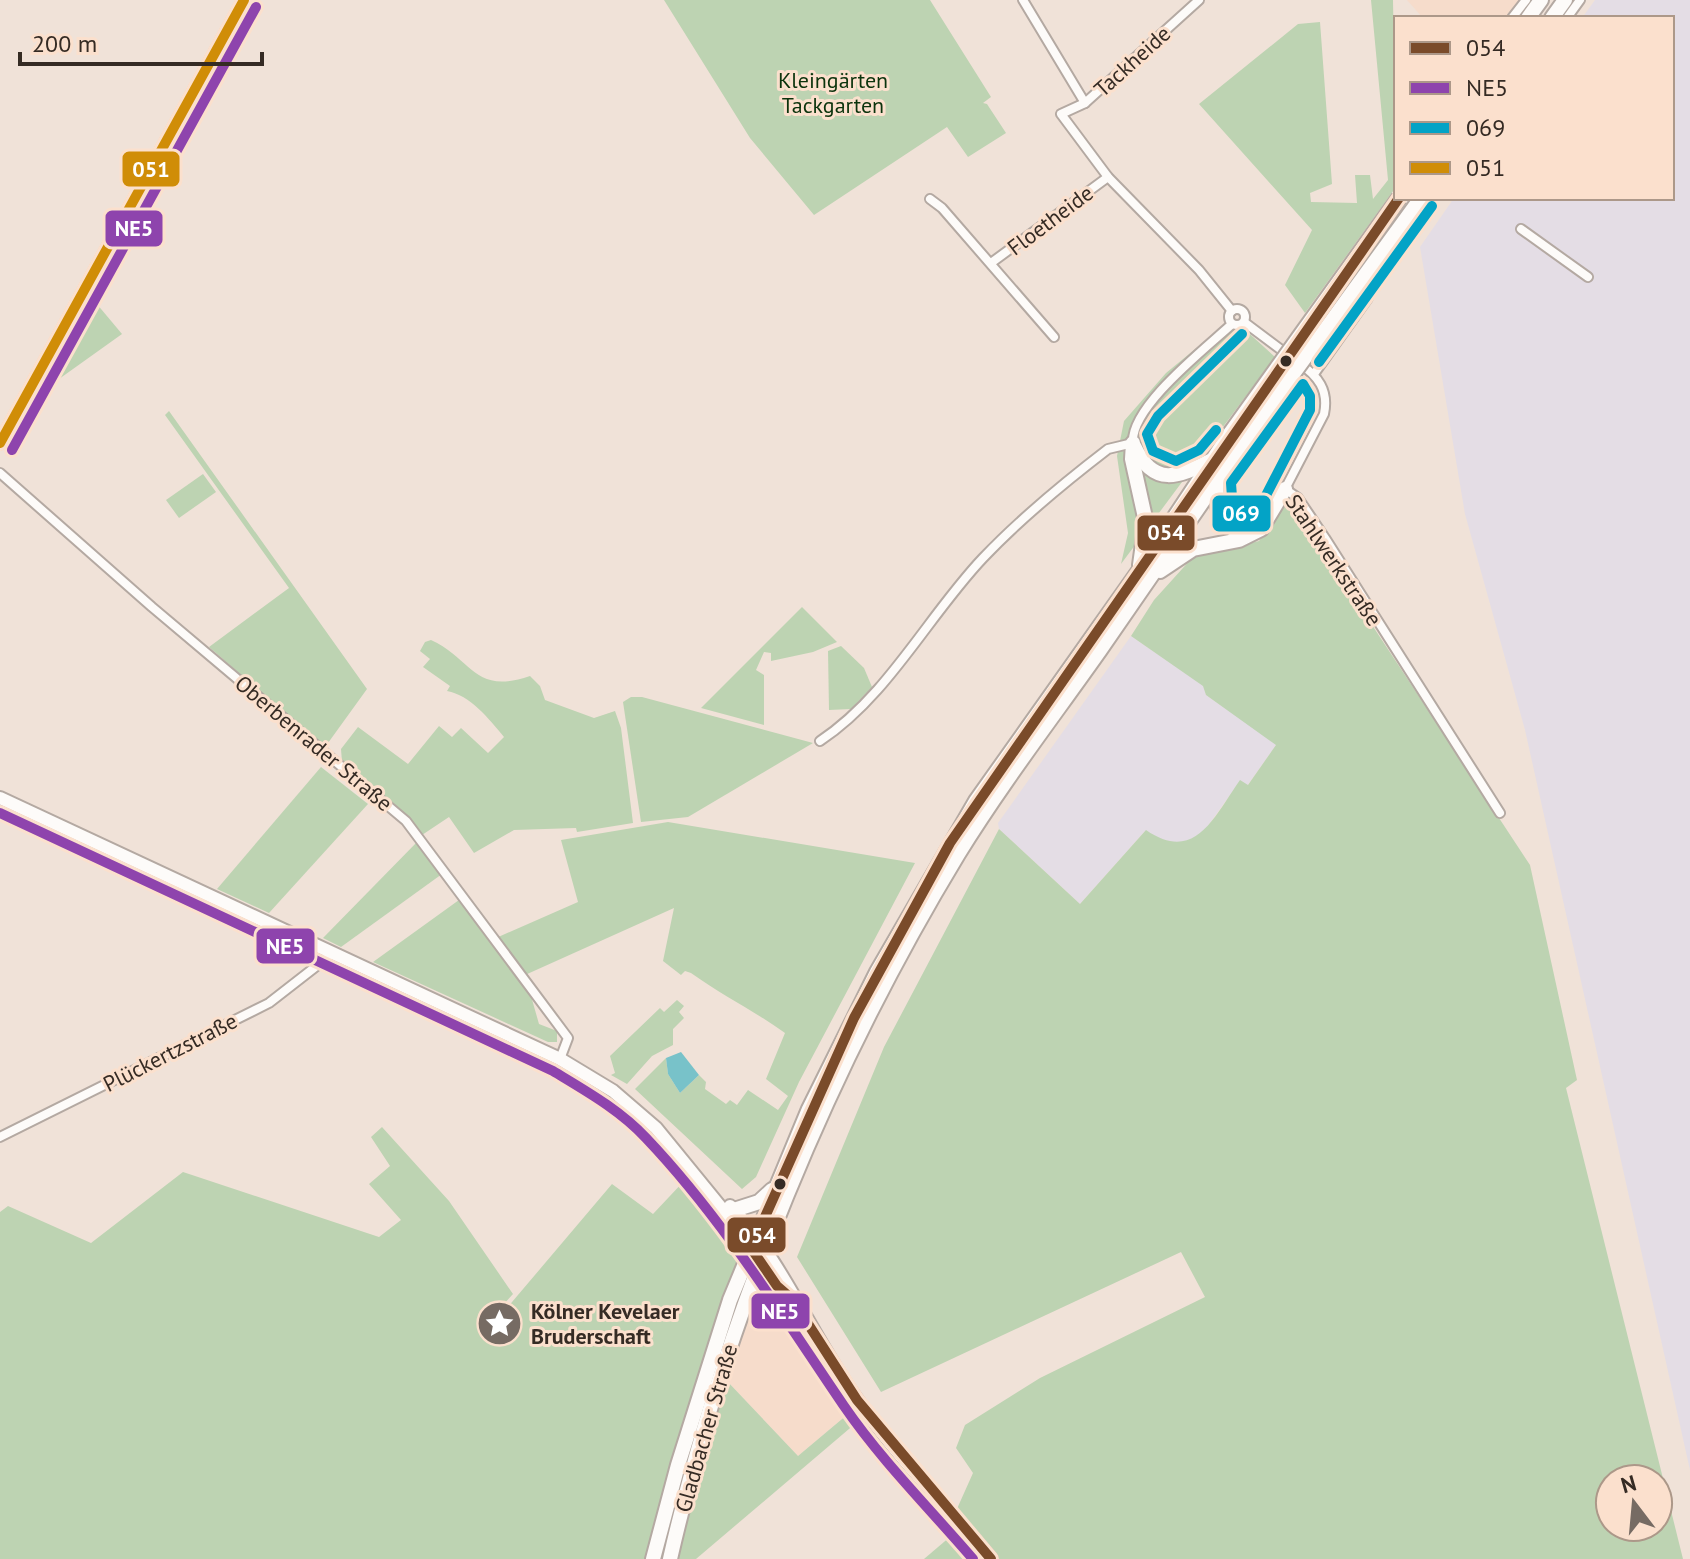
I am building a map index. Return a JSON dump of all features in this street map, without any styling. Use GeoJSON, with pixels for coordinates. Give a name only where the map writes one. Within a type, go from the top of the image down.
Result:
{"type":"FeatureCollection","features":[{"type":"Feature","properties":{"kind":"main road","name":"Gladbacher Straße"},"geometry":{"type":"LineString","coordinates":[[653,1559],[730,1300],[758,1250],[859,1039],[938,889],[987,809],[1145,575],[1212,460],[1398,200]]}},
{"type":"Feature","properties":{"kind":"main road","name":"Gladbacher Straße"},"geometry":{"type":"LineString","coordinates":[[670,1559],[775,1187],[846,1032],[926,883],[998,769],[1217,479],[1420,200]]}},
{"type":"Feature","properties":{"kind":"main road"},"geometry":{"type":"LineString","coordinates":[[1133,443],[1141,460],[1167,477],[1182,475],[1212,460]]}},
{"type":"Feature","properties":{"kind":"main road"},"geometry":{"type":"LineString","coordinates":[[1133,443],[1132,459],[1146,522],[1145,575],[1193,549],[1239,540],[1267,523],[1285,489]]}},
{"type":"Feature","properties":{"kind":"main road"},"geometry":{"type":"LineString","coordinates":[[1217,479],[1216,501],[1223,522],[1242,531],[1267,523]]}},
{"type":"Feature","properties":{"kind":"main road"},"geometry":{"type":"LineString","coordinates":[[0,798],[560,1059],[613,1091],[644,1115],[786,1280],[792,1299],[857,1400],[991,1559]]}},
{"type":"Feature","properties":{"kind":"main road"},"geometry":{"type":"LineString","coordinates":[[694,1172],[734,1210],[777,1286],[792,1299]]}},
{"type":"Feature","properties":{"kind":"main road"},"geometry":{"type":"LineString","coordinates":[[734,1210],[759,1202],[775,1187]]}},
{"type":"Feature","properties":{"kind":"main road"},"geometry":{"type":"LineString","coordinates":[[746,1295],[777,1286]]}},
{"type":"Feature","properties":{"kind":"street"},"geometry":{"type":"LineString","coordinates":[[0,443],[244,0]]}},
{"type":"Feature","properties":{"kind":"street"},"geometry":{"type":"LineString","coordinates":[[1023,0],[1085,103]]}},
{"type":"Feature","properties":{"kind":"street","name":"Tackheide"},"geometry":{"type":"LineString","coordinates":[[1108,177],[1061,114],[1085,103],[1199,0]]}},
{"type":"Feature","properties":{"kind":"street"},"geometry":{"type":"LineString","coordinates":[[1514,16],[1526,0]]}},
{"type":"Feature","properties":{"kind":"street"},"geometry":{"type":"LineString","coordinates":[[1108,177],[1199,270],[1232,311]]}},
{"type":"Feature","properties":{"kind":"street","name":"Floetheide"},"geometry":{"type":"LineString","coordinates":[[991,263],[1108,177]]}},
{"type":"Feature","properties":{"kind":"street","name":"Floetheide"},"geometry":{"type":"LineString","coordinates":[[930,199],[942,208],[1054,337]]}},
{"type":"Feature","properties":{"kind":"street"},"geometry":{"type":"LineString","coordinates":[[1521,229],[1588,277]]}},
{"type":"Feature","properties":{"kind":"street"},"geometry":{"type":"LineString","coordinates":[[1232,311],[1242,311],[1244,322],[1314,374],[1368,298]]}},
{"type":"Feature","properties":{"kind":"street"},"geometry":{"type":"LineString","coordinates":[[1232,311],[1229,315],[1232,324]]}},
{"type":"Feature","properties":{"kind":"street"},"geometry":{"type":"LineString","coordinates":[[820,741],[839,729],[870,695],[983,558],[1108,449],[1133,443],[1132,432],[1147,407],[1232,324],[1244,322]]}},
{"type":"Feature","properties":{"kind":"street","name":"Stahlwerkstraße"},"geometry":{"type":"LineString","coordinates":[[1314,374],[1327,401],[1324,414],[1285,489],[1298,498],[1325,538],[1500,813]]}},
{"type":"Feature","properties":{"kind":"street","name":"Oberbenrader Straße"},"geometry":{"type":"LineString","coordinates":[[0,473],[152,607],[406,821],[568,1038],[560,1059]]}},
{"type":"Feature","properties":{"kind":"street","name":"Plückertzstraße"},"geometry":{"type":"LineString","coordinates":[[0,1137],[269,1003],[332,954]]}},
{"type":"Feature","properties":{"kind":"shaded area"},"geometry":{"type":"Polygon","coordinates":[[[1407,0],[1521,0],[1509,16],[1421,16],[1407,0]]]}},
{"type":"Feature","properties":{"kind":"shaded area"},"geometry":{"type":"Polygon","coordinates":[[[1595,0],[1690,0],[1690,1470],[1525,730],[1465,514],[1420,247],[1453,200],[1674,200],[1674,16],[1583,16],[1595,0]]]}},
{"type":"Feature","properties":{"kind":"shaded area"},"geometry":{"type":"Polygon","coordinates":[[[1131,636],[1204,686],[1206,695],[1277,744],[1247,786],[1240,781],[1205,830],[1188,842],[1164,843],[1145,831],[1080,904],[999,829],[998,823],[1131,636]]]}},
{"type":"Feature","properties":{"kind":"shaded area"},"geometry":{"type":"Polygon","coordinates":[[[767,1301],[777,1307],[801,1338],[848,1414],[798,1456],[727,1381],[751,1313],[767,1301]]]}},
{"type":"Feature","properties":{"kind":"green space","name":"Kleingärten Tackgarten"},"geometry":{"type":"Polygon","coordinates":[[[664,0],[930,0],[991,97],[983,103],[987,104],[1006,133],[968,157],[947,127],[814,215],[750,138],[664,0]]]}},
{"type":"Feature","properties":{"kind":"green space"},"geometry":{"type":"Polygon","coordinates":[[[1371,0],[1393,0],[1394,190],[1305,313],[1285,285],[1312,230],[1199,104],[1298,24],[1320,22],[1332,184],[1310,193],[1311,202],[1357,203],[1355,175],[1370,175],[1373,199],[1388,180],[1371,0]]]}},
{"type":"Feature","properties":{"kind":"green space"},"geometry":{"type":"Polygon","coordinates":[[[91,297],[122,334],[38,394],[37,393],[91,297]]]}},
{"type":"Feature","properties":{"kind":"green space"},"geometry":{"type":"Polygon","coordinates":[[[1222,327],[1242,327],[1275,357],[1121,564],[1128,533],[1117,456],[1124,421],[1166,373],[1222,327]]]}},
{"type":"Feature","properties":{"kind":"green space"},"geometry":{"type":"Polygon","coordinates":[[[169,411],[367,689],[328,743],[322,745],[209,647],[289,588],[165,415],[169,411]]]}},
{"type":"Feature","properties":{"kind":"green space"},"geometry":{"type":"Polygon","coordinates":[[[203,474],[216,492],[179,518],[166,500],[203,474]]]}},
{"type":"Feature","properties":{"kind":"green space"},"geometry":{"type":"Polygon","coordinates":[[[1297,502],[1372,625],[1530,865],[1577,1080],[1566,1088],[1659,1463],[1594,1463],[1594,1543],[1674,1543],[1674,1523],[1683,1559],[998,1559],[956,1511],[973,1473],[956,1448],[965,1425],[1040,1378],[1205,1297],[1181,1252],[881,1392],[797,1257],[884,1047],[999,829],[1080,904],[1146,830],[1163,839],[1178,842],[1202,832],[1240,780],[1248,785],[1276,745],[1206,695],[1203,686],[1131,636],[1154,600],[1192,558],[1259,541],[1285,506],[1297,502]]]}},
{"type":"Feature","properties":{"kind":"green space"},"geometry":{"type":"Polygon","coordinates":[[[802,607],[837,642],[813,652],[771,661],[771,653],[764,652],[756,670],[764,675],[764,725],[701,708],[802,607]]]}},
{"type":"Feature","properties":{"kind":"green space"},"geometry":{"type":"Polygon","coordinates":[[[431,640],[485,678],[511,681],[530,676],[540,686],[545,700],[594,718],[615,711],[621,728],[633,823],[577,832],[576,828],[514,830],[474,853],[449,817],[422,835],[387,798],[342,762],[341,749],[358,727],[408,764],[439,726],[452,737],[461,728],[488,753],[504,737],[478,709],[464,697],[447,691],[450,686],[423,667],[430,659],[420,651],[425,642],[431,640]]]}},
{"type":"Feature","properties":{"kind":"green space"},"geometry":{"type":"Polygon","coordinates":[[[841,646],[864,668],[872,687],[851,709],[829,710],[828,651],[841,646]]]}},
{"type":"Feature","properties":{"kind":"green space"},"geometry":{"type":"Polygon","coordinates":[[[631,697],[642,697],[813,743],[688,817],[641,822],[623,702],[631,697]]]}},
{"type":"Feature","properties":{"kind":"green space"},"geometry":{"type":"Polygon","coordinates":[[[321,767],[368,804],[269,913],[217,889],[321,767]]]}},
{"type":"Feature","properties":{"kind":"green space"},"geometry":{"type":"Polygon","coordinates":[[[668,822],[915,863],[799,1082],[756,1177],[742,1189],[635,1089],[666,1058],[668,1074],[680,1093],[699,1075],[706,1082],[705,1089],[726,1104],[730,1100],[737,1105],[748,1090],[778,1110],[788,1096],[766,1079],[785,1033],[691,973],[685,971],[681,975],[663,961],[674,908],[525,975],[496,938],[578,902],[561,840],[668,822]]]}},
{"type":"Feature","properties":{"kind":"green space"},"geometry":{"type":"Polygon","coordinates":[[[418,841],[442,874],[341,947],[323,938],[418,841]]]}},
{"type":"Feature","properties":{"kind":"green space"},"geometry":{"type":"Polygon","coordinates":[[[459,900],[531,996],[539,1024],[557,1031],[557,1042],[548,1042],[373,962],[459,900]]]}},
{"type":"Feature","properties":{"kind":"green space"},"geometry":{"type":"Polygon","coordinates":[[[677,1000],[684,1006],[679,1012],[684,1018],[673,1029],[673,1045],[652,1056],[627,1084],[611,1075],[615,1073],[610,1056],[660,1008],[664,1012],[677,1000]]]}},
{"type":"Feature","properties":{"kind":"green space"},"geometry":{"type":"Polygon","coordinates":[[[382,1127],[449,1201],[513,1294],[504,1304],[507,1308],[612,1184],[653,1214],[685,1180],[679,1171],[736,1243],[739,1258],[673,1463],[649,1559],[0,1559],[0,1212],[8,1206],[91,1243],[183,1172],[379,1237],[401,1220],[369,1184],[390,1166],[371,1137],[382,1127]]]}},
{"type":"Feature","properties":{"kind":"green space"},"geometry":{"type":"Polygon","coordinates":[[[727,1381],[798,1456],[848,1414],[856,1423],[696,1559],[677,1559],[696,1482],[727,1381]]]}},
{"type":"Feature","properties":{"kind":"green space"},"geometry":{"type":"Polygon","coordinates":[[[951,1536],[970,1559],[924,1559],[951,1536]]]}},
{"type":"Feature","properties":{"kind":"water"},"geometry":{"type":"Polygon","coordinates":[[[681,1052],[699,1075],[680,1093],[668,1074],[666,1058],[681,1052]]]}},
{"type":"Feature","properties":{"kind":"transit line","name":"051"},"geometry":{"type":"LineString","coordinates":[[0,443],[244,0]]}},
{"type":"Feature","properties":{"kind":"transit line","name":"NE5"},"geometry":{"type":"LineString","coordinates":[[12,450],[256,7]]}},
{"type":"Feature","properties":{"kind":"transit line","name":"054"},"geometry":{"type":"LineString","coordinates":[[991,1559],[857,1400],[792,1299],[777,1286],[751,1248],[854,1018],[950,843],[1398,200]]}},
{"type":"Feature","properties":{"kind":"transit line","name":"069"},"geometry":{"type":"LineString","coordinates":[[1319,362],[1432,206]]}},
{"type":"Feature","properties":{"kind":"transit line","name":"069"},"geometry":{"type":"LineString","coordinates":[[1216,430],[1199,450],[1176,461],[1153,451],[1147,434],[1158,416],[1242,334]]}},
{"type":"Feature","properties":{"kind":"transit line","name":"069"},"geometry":{"type":"LineString","coordinates":[[1303,384],[1310,396],[1310,410],[1259,509],[1249,516],[1233,511],[1231,483],[1303,384]]}},
{"type":"Feature","properties":{"kind":"transit line","name":"NE5"},"geometry":{"type":"LineString","coordinates":[[0,813],[553,1071],[614,1110],[646,1138],[701,1201],[751,1268],[858,1426],[973,1559]]}},
{"type":"Feature","properties":{"kind":"place","name":"Kölner Kevelaer Bruderschaft"},"geometry":{"type":"Point","coordinates":[500,1324]}}]}
